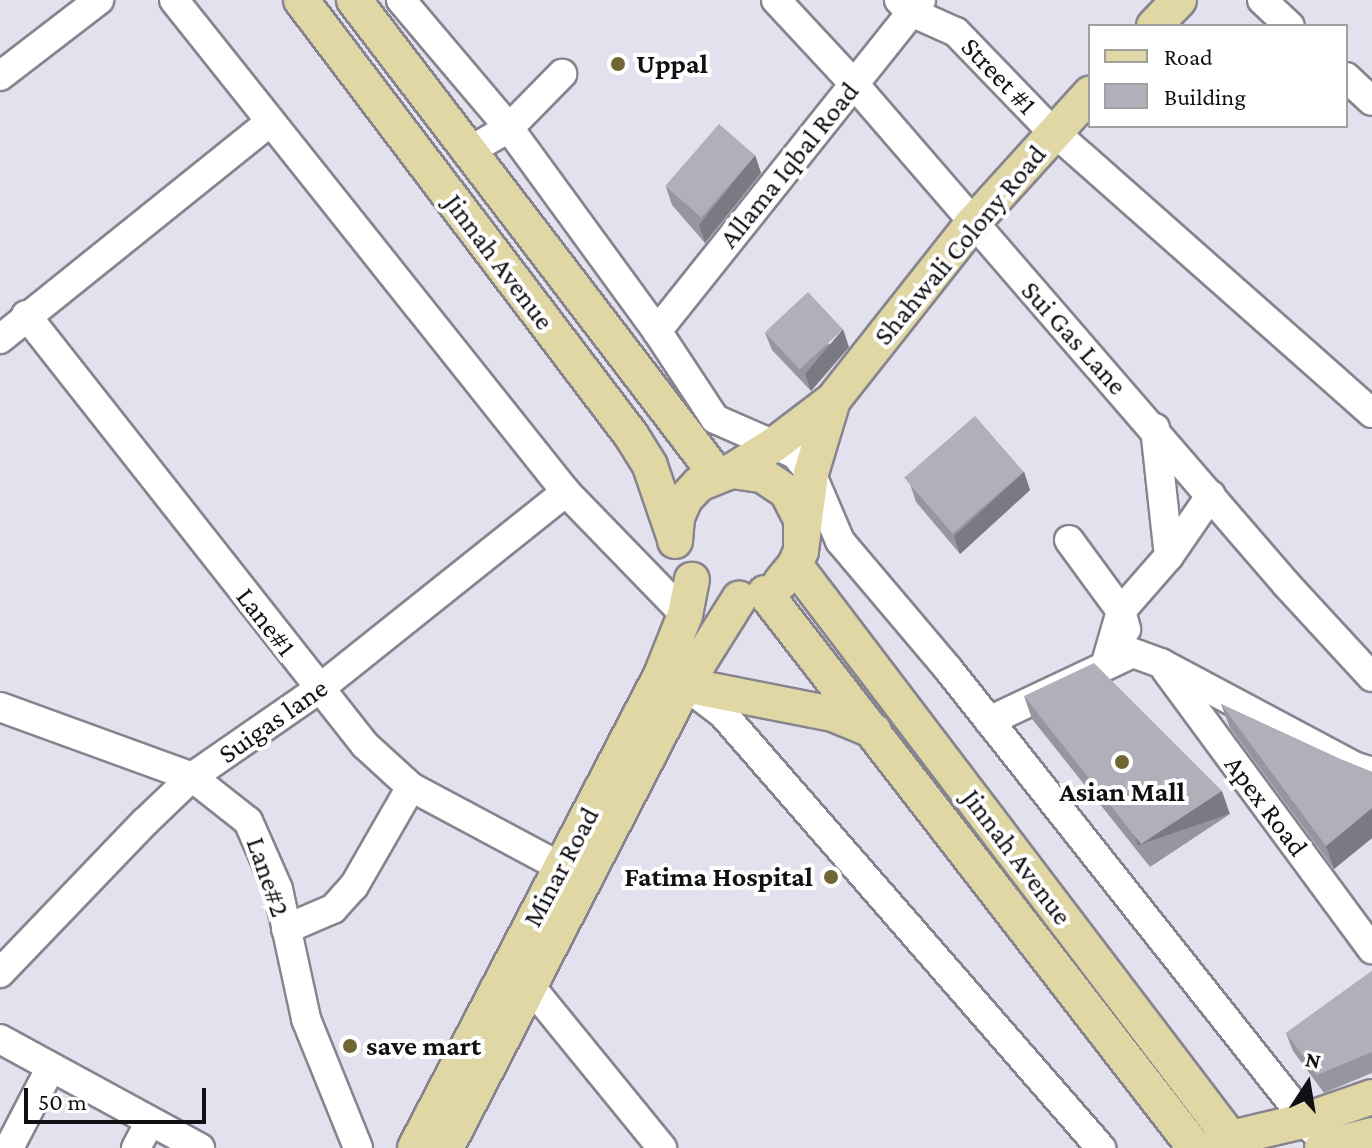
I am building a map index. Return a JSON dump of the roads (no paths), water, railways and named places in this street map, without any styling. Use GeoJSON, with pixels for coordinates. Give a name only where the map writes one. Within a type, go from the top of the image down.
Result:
{"type":"FeatureCollection","features":[{"type":"Feature","properties":{"kind":"main road","name":"Jinnah Avenue"},"geometry":{"type":"LineString","coordinates":[[301,0],[631,435],[650,466],[674,536]]}},
{"type":"Feature","properties":{"kind":"main road","name":"Jinnah Avenue"},"geometry":{"type":"LineString","coordinates":[[354,0],[724,472]]}},
{"type":"Feature","properties":{"kind":"main road"},"geometry":{"type":"LineString","coordinates":[[1156,24],[1179,0]]}},
{"type":"Feature","properties":{"kind":"main road","name":"Shahwali Colony Road"},"geometry":{"type":"LineString","coordinates":[[724,472],[775,444],[833,400],[972,224],[1088,96]]}},
{"type":"Feature","properties":{"kind":"main road","name":"Shahwali Colony Road"},"geometry":{"type":"LineString","coordinates":[[798,558],[811,473],[833,400]]}},
{"type":"Feature","properties":{"kind":"main road"},"geometry":{"type":"LineString","coordinates":[[724,472],[762,475],[787,492],[801,520],[798,558],[787,577],[752,596],[714,593],[692,580],[679,560],[674,536],[677,517],[685,499],[699,484],[724,472]]}},
{"type":"Feature","properties":{"kind":"main road","name":"Jinnah Avenue"},"geometry":{"type":"LineString","coordinates":[[798,558],[1227,1145]]}},
{"type":"Feature","properties":{"kind":"main road","name":"Minar Road"},"geometry":{"type":"LineString","coordinates":[[415,1148],[661,675],[685,615],[692,580]]}},
{"type":"Feature","properties":{"kind":"main road","name":"Jinnah Avenue"},"geometry":{"type":"LineString","coordinates":[[752,596],[875,731],[1195,1148]]}},
{"type":"Feature","properties":{"kind":"main road","name":"Minar Road"},"geometry":{"type":"LineString","coordinates":[[446,1148],[685,685],[752,596]]}},
{"type":"Feature","properties":{"kind":"main road"},"geometry":{"type":"LineString","coordinates":[[685,685],[833,714],[875,731]]}},
{"type":"Feature","properties":{"kind":"main road"},"geometry":{"type":"LineString","coordinates":[[1321,1141],[1372,1097]]}},
{"type":"Feature","properties":{"kind":"main road"},"geometry":{"type":"LineString","coordinates":[[1227,1145],[1321,1141],[1372,1135]]}},
{"type":"Feature","properties":{"kind":"street"},"geometry":{"type":"LineString","coordinates":[[0,76],[99,0]]}},
{"type":"Feature","properties":{"kind":"street"},"geometry":{"type":"LineString","coordinates":[[174,0],[566,492],[685,615]]}},
{"type":"Feature","properties":{"kind":"street"},"geometry":{"type":"LineString","coordinates":[[401,0],[509,128],[657,331],[715,419],[795,454],[811,473],[840,541],[989,721],[1321,1141]]}},
{"type":"Feature","properties":{"kind":"street","name":"Sui Gas Lane"},"geometry":{"type":"LineString","coordinates":[[776,0],[854,84],[972,224],[1155,428],[1287,585],[1372,677]]}},
{"type":"Feature","properties":{"kind":"street"},"geometry":{"type":"LineString","coordinates":[[1262,0],[1288,24]]}},
{"type":"Feature","properties":{"kind":"street","name":"Allama Iqbal Road"},"geometry":{"type":"LineString","coordinates":[[657,331],[854,84],[911,4]]}},
{"type":"Feature","properties":{"kind":"street","name":"Street #1"},"geometry":{"type":"LineString","coordinates":[[911,4],[956,32],[1055,132],[1372,413]]}},
{"type":"Feature","properties":{"kind":"street"},"geometry":{"type":"LineString","coordinates":[[471,150],[509,128],[562,74]]}},
{"type":"Feature","properties":{"kind":"street"},"geometry":{"type":"LineString","coordinates":[[1348,79],[1372,101]]}},
{"type":"Feature","properties":{"kind":"street"},"geometry":{"type":"LineString","coordinates":[[0,339],[26,315],[269,123]]}},
{"type":"Feature","properties":{"kind":"street","name":"Lane#1"},"geometry":{"type":"LineString","coordinates":[[26,315],[365,745],[411,787],[561,867]]}},
{"type":"Feature","properties":{"kind":"street"},"geometry":{"type":"LineString","coordinates":[[1155,428],[1169,556]]}},
{"type":"Feature","properties":{"kind":"street","name":"Suigas lane"},"geometry":{"type":"LineString","coordinates":[[0,973],[192,777],[319,689],[566,492]]}},
{"type":"Feature","properties":{"kind":"street"},"geometry":{"type":"LineString","coordinates":[[1106,663],[1121,611],[1169,556],[1211,495]]}},
{"type":"Feature","properties":{"kind":"street"},"geometry":{"type":"LineString","coordinates":[[1069,540],[1121,611],[1133,653]]}},
{"type":"Feature","properties":{"kind":"street"},"geometry":{"type":"LineString","coordinates":[[989,721],[1106,663],[1133,653],[1161,663],[1356,767],[1372,772]]}},
{"type":"Feature","properties":{"kind":"street","name":"Apex Road"},"geometry":{"type":"LineString","coordinates":[[1161,663],[1372,949]]}},
{"type":"Feature","properties":{"kind":"street"},"geometry":{"type":"LineString","coordinates":[[685,685],[723,714],[1101,1148]]}},
{"type":"Feature","properties":{"kind":"street","name":"Lane#2"},"geometry":{"type":"LineString","coordinates":[[0,707],[192,777],[248,821],[278,889],[306,1019],[358,1148]]}},
{"type":"Feature","properties":{"kind":"street"},"geometry":{"type":"LineString","coordinates":[[286,929],[333,909],[354,886],[411,787]]}},
{"type":"Feature","properties":{"kind":"street"},"geometry":{"type":"LineString","coordinates":[[530,986],[662,1148]]}},
{"type":"Feature","properties":{"kind":"street"},"geometry":{"type":"LineString","coordinates":[[0,1039],[200,1148]]}},
{"type":"Feature","properties":{"kind":"street"},"geometry":{"type":"LineString","coordinates":[[9,1148],[51,1067]]}},
{"type":"Feature","properties":{"kind":"street"},"geometry":{"type":"LineString","coordinates":[[136,1148],[150,1122]]}},
{"type":"Feature","properties":{"kind":"place","name":"Uppal"},"geometry":{"type":"Point","coordinates":[618,64]}},
{"type":"Feature","properties":{"kind":"place","name":"Asian Mall"},"geometry":{"type":"Point","coordinates":[1122,762]}},
{"type":"Feature","properties":{"kind":"place","name":"Fatima Hospital"},"geometry":{"type":"Point","coordinates":[831,877]}},
{"type":"Feature","properties":{"kind":"place","name":"save mart"},"geometry":{"type":"Point","coordinates":[350,1046]}}]}
